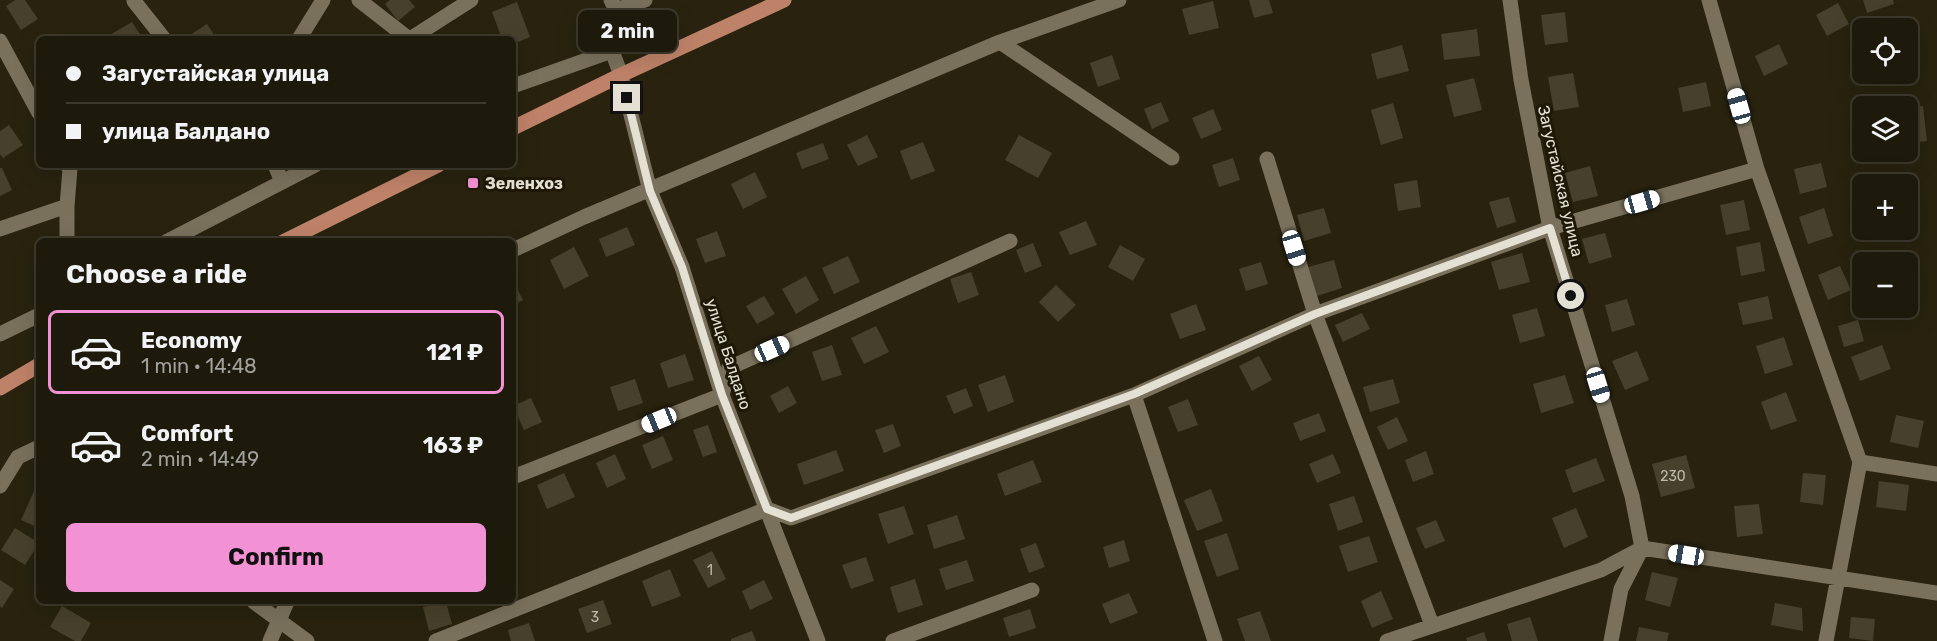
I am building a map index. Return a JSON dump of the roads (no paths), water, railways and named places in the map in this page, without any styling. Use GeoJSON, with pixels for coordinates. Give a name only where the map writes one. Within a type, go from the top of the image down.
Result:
{"type":"FeatureCollection","features":[{"type":"Feature","properties":{"kind":"main road"},"geometry":{"type":"LineString","coordinates":[[516,127],[784,0]]}},
{"type":"Feature","properties":{"kind":"main road"},"geometry":{"type":"LineString","coordinates":[[291,238],[432,168]]}},
{"type":"Feature","properties":{"kind":"main road"},"geometry":{"type":"LineString","coordinates":[[0,388],[36,367]]}},
{"type":"Feature","properties":{"kind":"street"},"geometry":{"type":"LineString","coordinates":[[301,36],[323,0]]}},
{"type":"Feature","properties":{"kind":"street"},"geometry":{"type":"LineString","coordinates":[[359,0],[406,36]]}},
{"type":"Feature","properties":{"kind":"street"},"geometry":{"type":"LineString","coordinates":[[415,36],[471,0]]}},
{"type":"Feature","properties":{"kind":"street"},"geometry":{"type":"LineString","coordinates":[[516,85],[612,51],[614,5],[645,0]]}},
{"type":"Feature","properties":{"kind":"street"},"geometry":{"type":"LineString","coordinates":[[516,249],[584,217],[1000,42],[1119,0]]}},
{"type":"Feature","properties":{"kind":"street","name":"Загустайская улица"},"geometry":{"type":"LineString","coordinates":[[1510,0],[1521,80],[1550,228],[1632,496],[1642,548]]}},
{"type":"Feature","properties":{"kind":"street"},"geometry":{"type":"LineString","coordinates":[[1709,0],[1757,170],[1860,462],[1826,641]]}},
{"type":"Feature","properties":{"kind":"street"},"geometry":{"type":"LineString","coordinates":[[134,1],[162,36]]}},
{"type":"Feature","properties":{"kind":"street"},"geometry":{"type":"LineString","coordinates":[[0,41],[36,107]]}},
{"type":"Feature","properties":{"kind":"street"},"geometry":{"type":"LineString","coordinates":[[1000,42],[1172,158]]}},
{"type":"Feature","properties":{"kind":"street","name":"улица Балдано"},"geometry":{"type":"LineString","coordinates":[[612,51],[621,75],[650,191],[682,267],[722,395],[818,641]]}},
{"type":"Feature","properties":{"kind":"street"},"geometry":{"type":"LineString","coordinates":[[1267,159],[1315,314],[1432,625]]}},
{"type":"Feature","properties":{"kind":"street"},"geometry":{"type":"LineString","coordinates":[[67,238],[69,168]]}},
{"type":"Feature","properties":{"kind":"street"},"geometry":{"type":"LineString","coordinates":[[276,168],[282,182]]}},
{"type":"Feature","properties":{"kind":"street"},"geometry":{"type":"LineString","coordinates":[[174,238],[309,168]]}},
{"type":"Feature","properties":{"kind":"street"},"geometry":{"type":"LineString","coordinates":[[436,641],[767,509],[791,518],[1134,394],[1315,314],[1550,228],[1757,170]]}},
{"type":"Feature","properties":{"kind":"street"},"geometry":{"type":"LineString","coordinates":[[0,229],[67,206]]}},
{"type":"Feature","properties":{"kind":"street"},"geometry":{"type":"LineString","coordinates":[[516,476],[722,395],[729,369],[1010,241]]}},
{"type":"Feature","properties":{"kind":"street"},"geometry":{"type":"LineString","coordinates":[[0,334],[36,316]]}},
{"type":"Feature","properties":{"kind":"street"},"geometry":{"type":"LineString","coordinates":[[1134,394],[1215,641]]}},
{"type":"Feature","properties":{"kind":"street"},"geometry":{"type":"LineString","coordinates":[[0,486],[18,457],[36,448]]}},
{"type":"Feature","properties":{"kind":"street"},"geometry":{"type":"LineString","coordinates":[[1860,462],[1937,474]]}},
{"type":"Feature","properties":{"kind":"street"},"geometry":{"type":"LineString","coordinates":[[1611,641],[1621,589],[1642,548]]}},
{"type":"Feature","properties":{"kind":"street"},"geometry":{"type":"LineString","coordinates":[[1387,641],[1601,570],[1642,548],[1937,593]]}},
{"type":"Feature","properties":{"kind":"street"},"geometry":{"type":"LineString","coordinates":[[892,641],[1032,590]]}},
{"type":"Feature","properties":{"kind":"street"},"geometry":{"type":"LineString","coordinates":[[257,604],[307,641]]}},
{"type":"Feature","properties":{"kind":"street"},"geometry":{"type":"LineString","coordinates":[[270,641],[286,604]]}},
{"type":"Feature","properties":{"kind":"place","name":"Зеленхоз"},"geometry":{"type":"Point","coordinates":[473,183]}}]}
